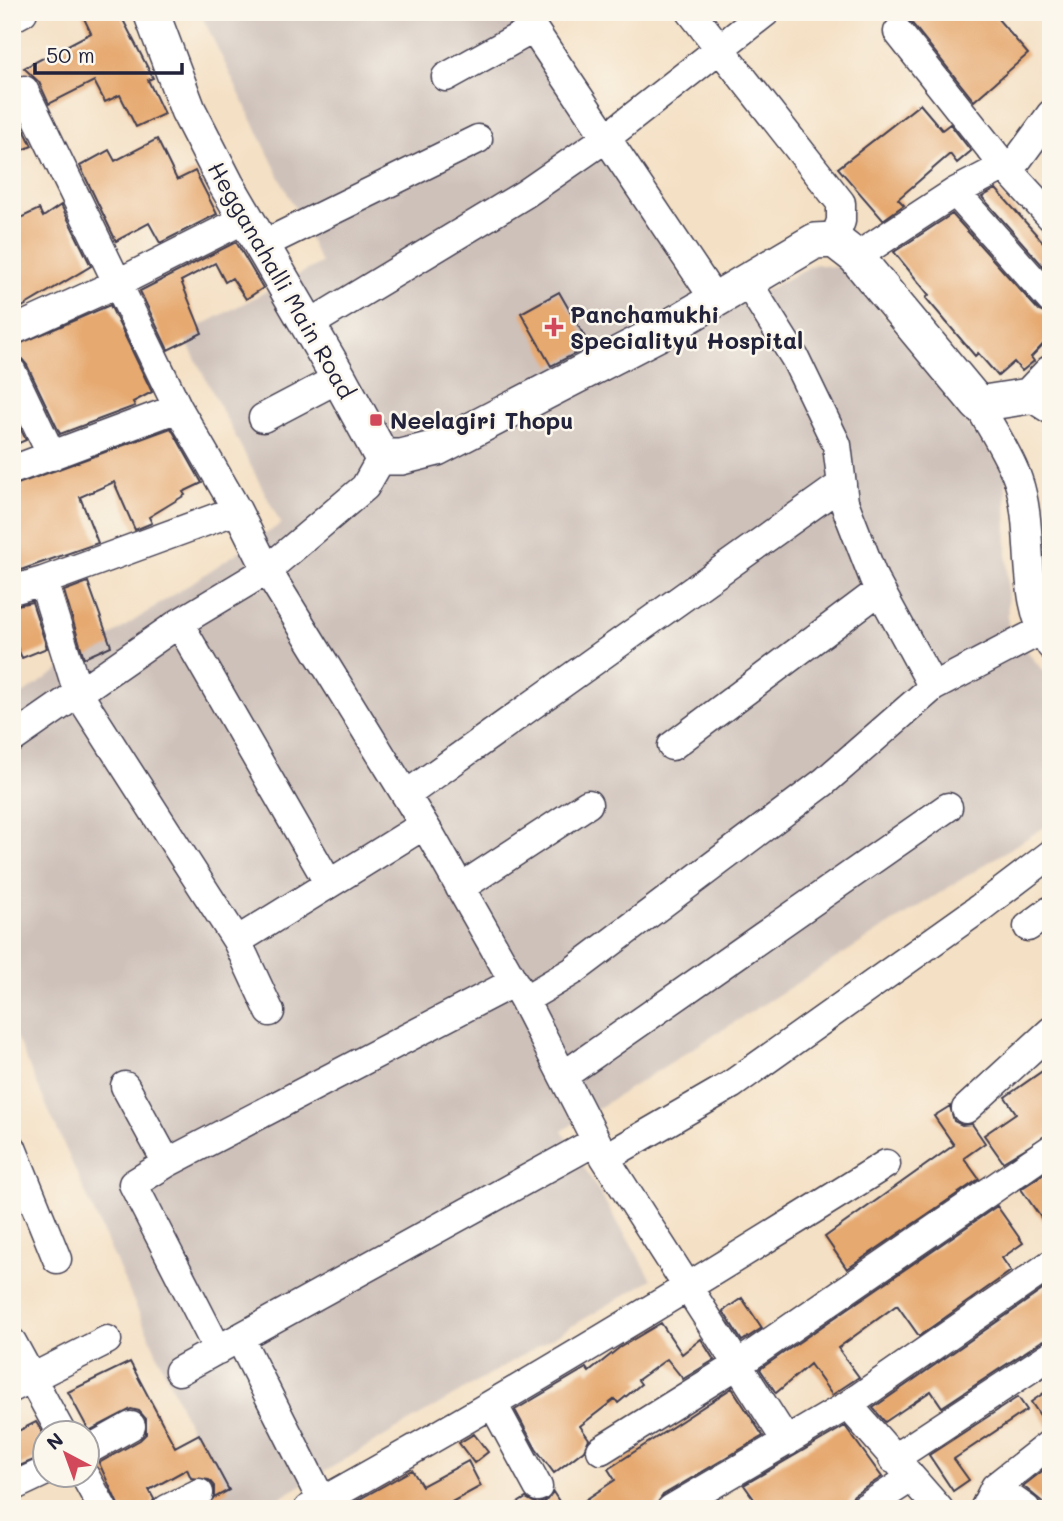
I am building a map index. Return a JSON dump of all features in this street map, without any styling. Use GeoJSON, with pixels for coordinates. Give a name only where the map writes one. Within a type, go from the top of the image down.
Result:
{"type":"FeatureCollection","features":[{"type":"Feature","properties":{"kind":"main road","name":"Hegganahalli Main Road"},"geometry":{"type":"LineString","coordinates":[[151,12],[188,110],[226,184],[382,457]]}},
{"type":"Feature","properties":{"kind":"main road"},"geometry":{"type":"LineString","coordinates":[[382,457],[401,457],[437,449],[636,345],[815,241],[845,248],[978,404],[1043,393]]}},
{"type":"Feature","properties":{"kind":"street"},"geometry":{"type":"LineString","coordinates":[[12,18],[23,12]]}},
{"type":"Feature","properties":{"kind":"street"},"geometry":{"type":"LineString","coordinates":[[691,12],[841,203],[845,248],[1005,167],[1017,159],[1051,114]]}},
{"type":"Feature","properties":{"kind":"street"},"geometry":{"type":"LineString","coordinates":[[308,325],[525,194],[606,138],[721,50],[765,12]]}},
{"type":"Feature","properties":{"kind":"street"},"geometry":{"type":"LineString","coordinates":[[446,77],[528,21],[715,300]]}},
{"type":"Feature","properties":{"kind":"street"},"geometry":{"type":"LineString","coordinates":[[898,32],[1005,167],[1051,217]]}},
{"type":"Feature","properties":{"kind":"street"},"geometry":{"type":"LineString","coordinates":[[24,90],[178,408],[237,510],[267,570],[424,825],[519,991],[601,1149],[687,1289],[787,1442]]}},
{"type":"Feature","properties":{"kind":"street"},"geometry":{"type":"LineString","coordinates":[[12,331],[118,284],[254,232],[478,139]]}},
{"type":"Feature","properties":{"kind":"street"},"geometry":{"type":"LineString","coordinates":[[955,192],[1051,300]]}},
{"type":"Feature","properties":{"kind":"street"},"geometry":{"type":"LineString","coordinates":[[746,280],[795,358],[837,444],[844,502],[880,590],[933,688]]}},
{"type":"Feature","properties":{"kind":"street"},"geometry":{"type":"LineString","coordinates":[[12,372],[52,456]]}},
{"type":"Feature","properties":{"kind":"street"},"geometry":{"type":"LineString","coordinates":[[263,418],[339,378]]}},
{"type":"Feature","properties":{"kind":"street"},"geometry":{"type":"LineString","coordinates":[[886,1164],[687,1289],[319,1506],[229,1344],[133,1184],[167,1163],[519,991],[573,971],[824,782],[933,688],[1045,638],[1033,590],[1030,536],[1018,479],[978,404]]}},
{"type":"Feature","properties":{"kind":"street"},"geometry":{"type":"LineString","coordinates":[[12,470],[178,408]]}},
{"type":"Feature","properties":{"kind":"street"},"geometry":{"type":"LineString","coordinates":[[12,739],[179,623],[267,570],[365,488],[382,457]]}},
{"type":"Feature","properties":{"kind":"street"},"geometry":{"type":"LineString","coordinates":[[405,795],[842,484]]}},
{"type":"Feature","properties":{"kind":"street"},"geometry":{"type":"LineString","coordinates":[[12,590],[237,510]]}},
{"type":"Feature","properties":{"kind":"street"},"geometry":{"type":"LineString","coordinates":[[43,581],[78,692],[237,941],[270,1012]]}},
{"type":"Feature","properties":{"kind":"street"},"geometry":{"type":"LineString","coordinates":[[672,746],[880,590]]}},
{"type":"Feature","properties":{"kind":"street"},"geometry":{"type":"LineString","coordinates":[[179,623],[329,884]]}},
{"type":"Feature","properties":{"kind":"street"},"geometry":{"type":"LineString","coordinates":[[460,888],[588,804]]}},
{"type":"Feature","properties":{"kind":"street"},"geometry":{"type":"LineString","coordinates":[[563,1076],[948,807]]}},
{"type":"Feature","properties":{"kind":"street"},"geometry":{"type":"LineString","coordinates":[[237,941],[424,825]]}},
{"type":"Feature","properties":{"kind":"street"},"geometry":{"type":"LineString","coordinates":[[179,1371],[601,1149],[731,1085],[980,908],[1051,854]]}},
{"type":"Feature","properties":{"kind":"street"},"geometry":{"type":"LineString","coordinates":[[1028,927],[1051,910]]}},
{"type":"Feature","properties":{"kind":"street"},"geometry":{"type":"LineString","coordinates":[[966,1109],[1051,1031]]}},
{"type":"Feature","properties":{"kind":"street"},"geometry":{"type":"LineString","coordinates":[[125,1086],[167,1163]]}},
{"type":"Feature","properties":{"kind":"street"},"geometry":{"type":"LineString","coordinates":[[12,1148],[57,1259]]}},
{"type":"Feature","properties":{"kind":"street"},"geometry":{"type":"LineString","coordinates":[[601,1450],[737,1365],[1051,1149]]}},
{"type":"Feature","properties":{"kind":"street"},"geometry":{"type":"LineString","coordinates":[[671,1509],[848,1405],[1051,1264]]}},
{"type":"Feature","properties":{"kind":"street"},"geometry":{"type":"LineString","coordinates":[[22,1384],[107,1340]]}},
{"type":"Feature","properties":{"kind":"street"},"geometry":{"type":"LineString","coordinates":[[12,1342],[22,1384],[51,1420]]}},
{"type":"Feature","properties":{"kind":"street"},"geometry":{"type":"LineString","coordinates":[[863,1509],[902,1469],[1051,1355]]}},
{"type":"Feature","properties":{"kind":"street"},"geometry":{"type":"LineString","coordinates":[[493,1404],[538,1487]]}},
{"type":"Feature","properties":{"kind":"street"},"geometry":{"type":"LineString","coordinates":[[848,1405],[939,1509]]}},
{"type":"Feature","properties":{"kind":"street"},"geometry":{"type":"LineString","coordinates":[[102,1442],[131,1426]]}},
{"type":"Feature","properties":{"kind":"street"},"geometry":{"type":"LineString","coordinates":[[990,1498],[1051,1443]]}},
{"type":"Feature","properties":{"kind":"street"},"geometry":{"type":"LineString","coordinates":[[12,1487],[32,1478]]}},
{"type":"Feature","properties":{"kind":"street"},"geometry":{"type":"LineString","coordinates":[[93,1490],[103,1509]]}},
{"type":"Feature","properties":{"kind":"street"},"geometry":{"type":"LineString","coordinates":[[167,1509],[199,1493]]}},
{"type":"Feature","properties":{"kind":"street"},"geometry":{"type":"LineString","coordinates":[[990,1498],[1026,1509]]}},
{"type":"Feature","properties":{"kind":"shaded area"},"geometry":{"type":"Polygon","coordinates":[[[200,12],[517,12],[709,321],[815,264],[848,269],[1006,473],[1008,627],[1051,681],[1051,823],[562,1131],[652,1279],[261,1509],[226,1509],[12,1028],[12,701],[281,524],[183,335],[321,263],[200,12]]]}},
{"type":"Feature","properties":{"kind":"building"},"geometry":{"type":"Polygon","coordinates":[[[81,12],[119,12],[153,78],[148,80],[164,114],[136,127],[120,95],[105,102],[94,81],[49,104],[39,82],[24,68],[91,33],[81,12]]]}},
{"type":"Feature","properties":{"kind":"building"},"geometry":{"type":"Polygon","coordinates":[[[894,12],[992,12],[1028,54],[974,101],[911,22],[894,12]]]}},
{"type":"Feature","properties":{"kind":"building"},"geometry":{"type":"Polygon","coordinates":[[[12,104],[32,146],[12,155],[12,104]]]}},
{"type":"Feature","properties":{"kind":"building"},"geometry":{"type":"Polygon","coordinates":[[[920,104],[942,130],[950,124],[971,151],[957,163],[950,154],[898,199],[904,205],[883,220],[838,168],[920,104]]]}},
{"type":"Feature","properties":{"kind":"building"},"geometry":{"type":"Polygon","coordinates":[[[157,139],[177,180],[195,171],[217,214],[160,243],[149,223],[116,241],[80,166],[109,150],[115,161],[157,139]]]}},
{"type":"Feature","properties":{"kind":"building"},"geometry":{"type":"Polygon","coordinates":[[[996,189],[1051,251],[1051,275],[982,197],[996,189]]]}},
{"type":"Feature","properties":{"kind":"building"},"geometry":{"type":"Polygon","coordinates":[[[61,205],[91,266],[12,313],[12,222],[39,209],[43,217],[61,205]]]}},
{"type":"Feature","properties":{"kind":"building"},"geometry":{"type":"Polygon","coordinates":[[[952,214],[1039,311],[1051,316],[1051,336],[1031,357],[1034,361],[1022,371],[1014,362],[998,376],[978,353],[975,356],[926,298],[929,295],[894,252],[952,214]]]}},
{"type":"Feature","properties":{"kind":"building"},"geometry":{"type":"Polygon","coordinates":[[[236,242],[263,288],[246,299],[232,278],[225,282],[215,263],[181,281],[202,333],[168,350],[140,291],[236,242]]]}},
{"type":"Feature","properties":{"kind":"building"},"geometry":{"type":"Polygon","coordinates":[[[559,292],[590,346],[551,366],[521,313],[559,292]]]}},
{"type":"Feature","properties":{"kind":"building"},"geometry":{"type":"Polygon","coordinates":[[[110,305],[152,392],[133,402],[135,406],[60,434],[27,365],[21,358],[12,356],[12,347],[110,305]]]}},
{"type":"Feature","properties":{"kind":"building"},"geometry":{"type":"Polygon","coordinates":[[[12,411],[26,440],[12,446],[12,411]]]}},
{"type":"Feature","properties":{"kind":"building"},"geometry":{"type":"Polygon","coordinates":[[[171,428],[202,483],[183,492],[185,495],[149,517],[152,523],[135,530],[114,482],[80,497],[98,543],[12,573],[12,486],[171,428]]]}},
{"type":"Feature","properties":{"kind":"building"},"geometry":{"type":"Polygon","coordinates":[[[88,582],[111,646],[84,658],[64,591],[88,582]]]}},
{"type":"Feature","properties":{"kind":"building"},"geometry":{"type":"Polygon","coordinates":[[[32,602],[47,648],[22,658],[12,636],[12,606],[32,602]]]}},
{"type":"Feature","properties":{"kind":"building"},"geometry":{"type":"Polygon","coordinates":[[[1051,1065],[1051,1133],[1003,1162],[984,1135],[1016,1113],[1005,1097],[1051,1065]]]}},
{"type":"Feature","properties":{"kind":"building"},"geometry":{"type":"Polygon","coordinates":[[[950,1106],[954,1121],[962,1125],[972,1124],[985,1143],[964,1158],[979,1179],[847,1269],[825,1237],[954,1145],[934,1116],[950,1106]]]}},
{"type":"Feature","properties":{"kind":"building"},"geometry":{"type":"Polygon","coordinates":[[[1051,1169],[1051,1232],[1021,1189],[1051,1169]]]}},
{"type":"Feature","properties":{"kind":"building"},"geometry":{"type":"Polygon","coordinates":[[[997,1206],[1023,1243],[1002,1258],[1011,1271],[919,1336],[897,1305],[838,1348],[859,1377],[832,1395],[810,1364],[776,1393],[760,1369],[997,1206]]]}},
{"type":"Feature","properties":{"kind":"building"},"geometry":{"type":"Polygon","coordinates":[[[1051,1284],[1051,1338],[1042,1341],[942,1407],[931,1391],[885,1422],[873,1408],[1051,1284]]]}},
{"type":"Feature","properties":{"kind":"building"},"geometry":{"type":"Polygon","coordinates":[[[742,1298],[762,1328],[742,1341],[723,1311],[742,1298]]]}},
{"type":"Feature","properties":{"kind":"building"},"geometry":{"type":"Polygon","coordinates":[[[661,1323],[682,1354],[701,1339],[714,1360],[683,1379],[667,1359],[638,1380],[641,1384],[618,1403],[615,1399],[580,1426],[589,1439],[584,1450],[554,1473],[536,1449],[515,1410],[586,1368],[589,1372],[619,1348],[661,1323]]]}},
{"type":"Feature","properties":{"kind":"building"},"geometry":{"type":"Polygon","coordinates":[[[130,1362],[175,1447],[199,1434],[229,1490],[214,1498],[214,1486],[209,1480],[191,1478],[187,1469],[149,1490],[154,1499],[150,1509],[120,1509],[102,1470],[102,1461],[140,1440],[146,1434],[146,1419],[139,1411],[131,1409],[102,1424],[102,1420],[83,1420],[68,1392],[130,1362]]]}},
{"type":"Feature","properties":{"kind":"building"},"geometry":{"type":"Polygon","coordinates":[[[732,1388],[763,1436],[663,1495],[654,1509],[572,1509],[615,1480],[608,1469],[732,1388]]]}},
{"type":"Feature","properties":{"kind":"building"},"geometry":{"type":"Polygon","coordinates":[[[1051,1388],[1051,1427],[1048,1427],[1031,1402],[1051,1388]]]}},
{"type":"Feature","properties":{"kind":"building"},"geometry":{"type":"Polygon","coordinates":[[[1018,1397],[1027,1410],[954,1459],[969,1480],[953,1491],[929,1455],[1018,1397]]]}},
{"type":"Feature","properties":{"kind":"building"},"geometry":{"type":"Polygon","coordinates":[[[32,1424],[32,1461],[12,1469],[12,1434],[32,1424]]]}},
{"type":"Feature","properties":{"kind":"building"},"geometry":{"type":"Polygon","coordinates":[[[845,1426],[882,1477],[854,1495],[843,1509],[790,1509],[784,1500],[772,1509],[761,1509],[744,1485],[845,1426]]]}},
{"type":"Feature","properties":{"kind":"building"},"geometry":{"type":"Polygon","coordinates":[[[474,1434],[488,1452],[474,1463],[459,1443],[474,1434]]]}},
{"type":"Feature","properties":{"kind":"building"},"geometry":{"type":"Polygon","coordinates":[[[468,1461],[481,1486],[439,1509],[342,1509],[412,1470],[422,1486],[468,1461]]]}},
{"type":"Feature","properties":{"kind":"building"},"geometry":{"type":"Polygon","coordinates":[[[1046,1468],[1051,1471],[1051,1509],[1023,1486],[1046,1468]]]}},
{"type":"Feature","properties":{"kind":"building"},"geometry":{"type":"Polygon","coordinates":[[[553,1492],[564,1509],[508,1509],[526,1498],[537,1504],[545,1502],[553,1492]]]}},
{"type":"Feature","properties":{"kind":"place","name":"Panchamukhi Specialityu Hospital"},"geometry":{"type":"Point","coordinates":[554,327]}},
{"type":"Feature","properties":{"kind":"place","name":"Neelagiri Thopu"},"geometry":{"type":"Point","coordinates":[376,420]}}]}
